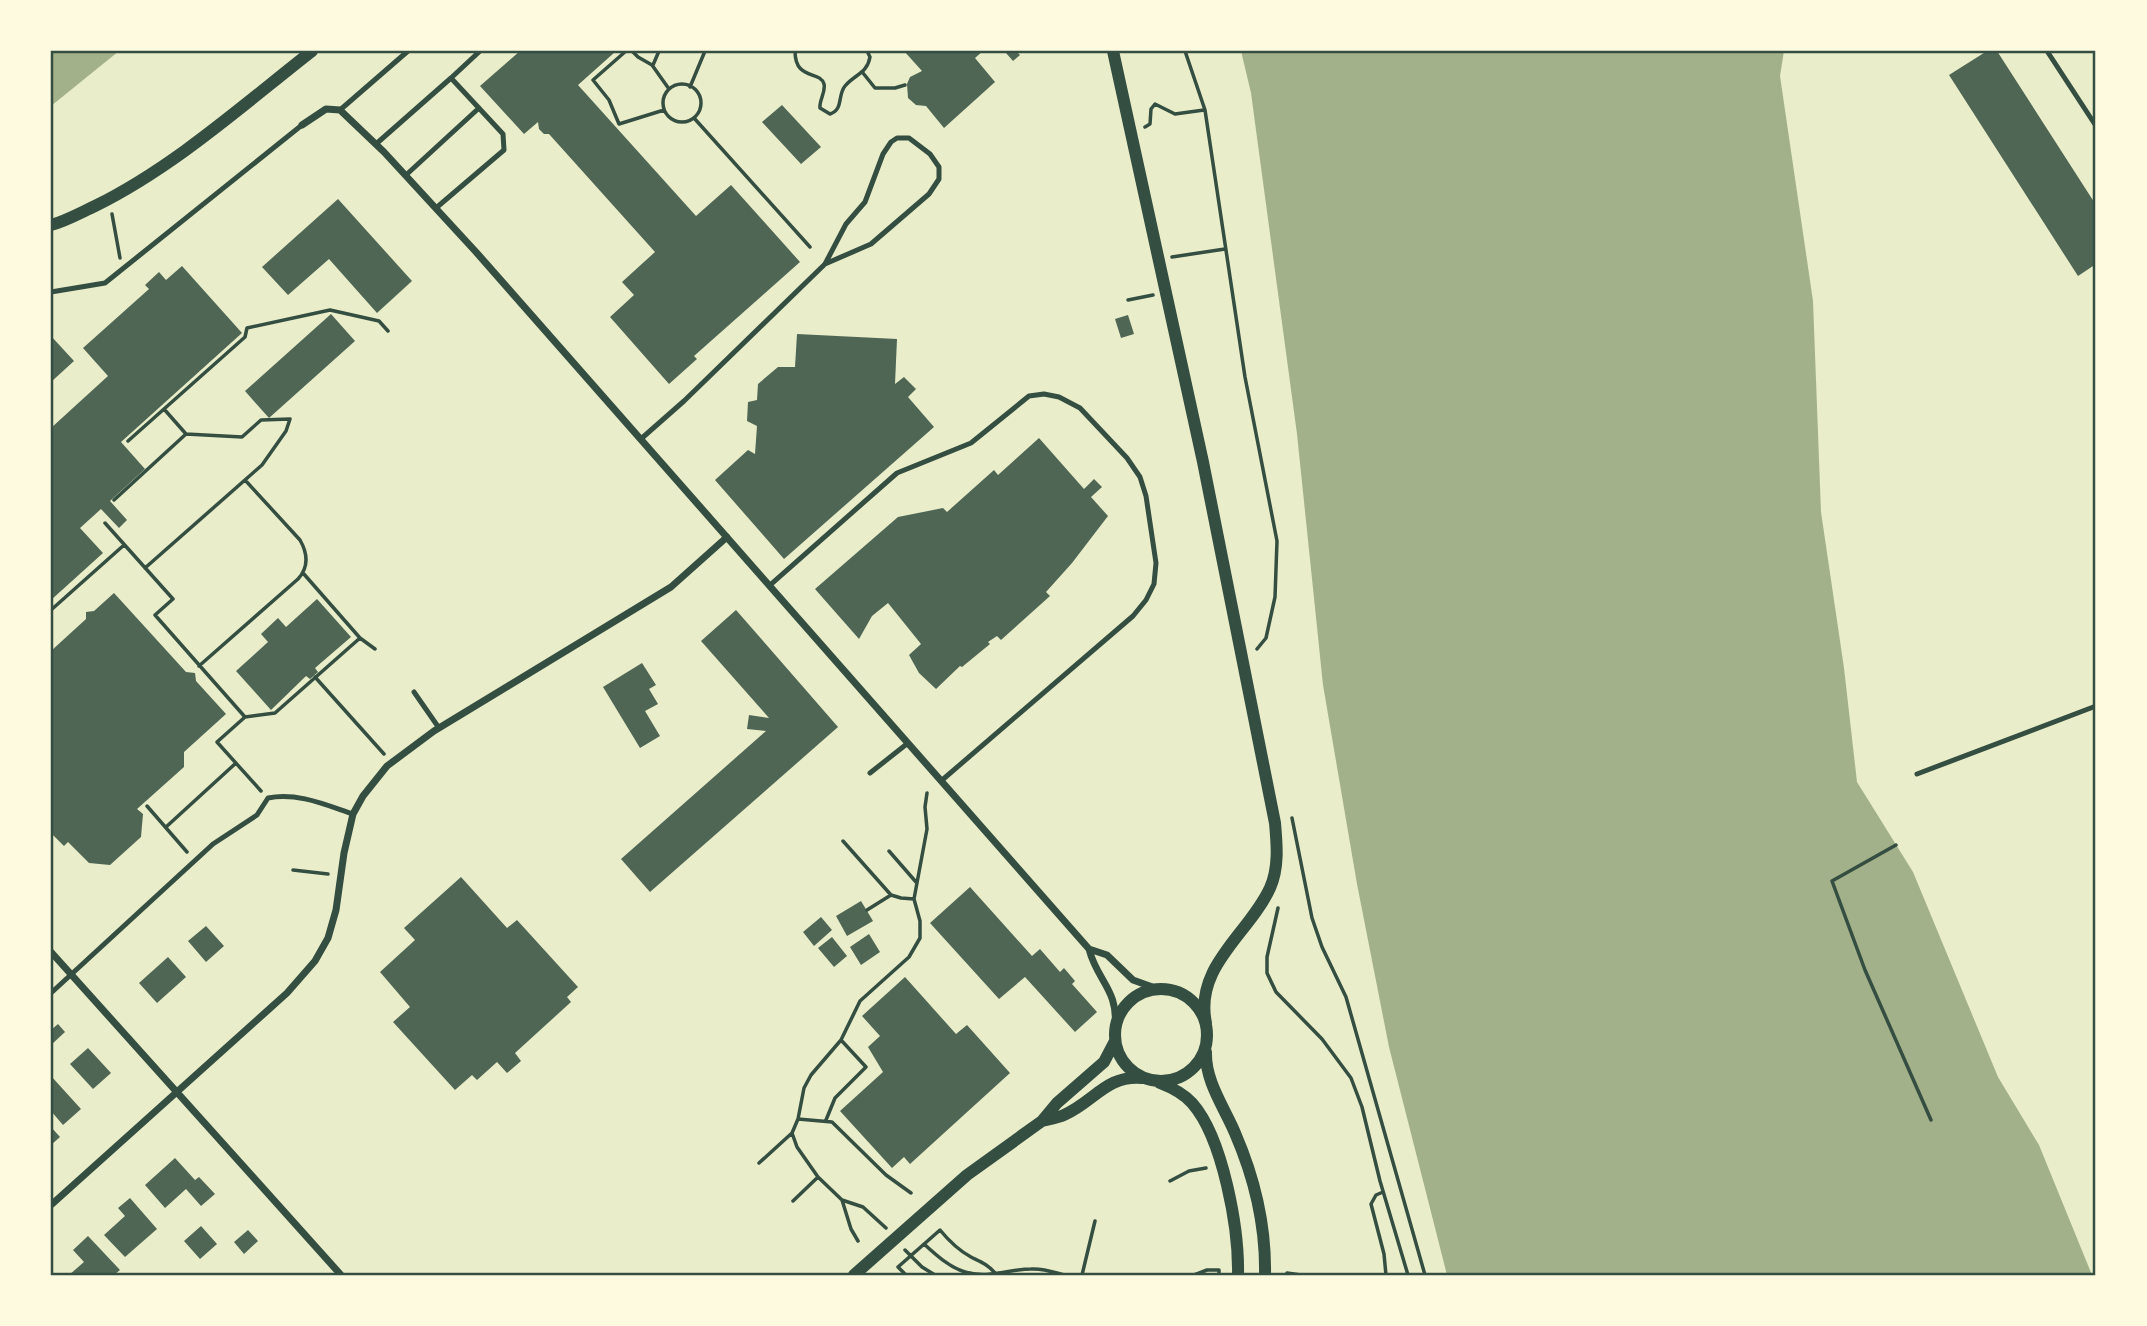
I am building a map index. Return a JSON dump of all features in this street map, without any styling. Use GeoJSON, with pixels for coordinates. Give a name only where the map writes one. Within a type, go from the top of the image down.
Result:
{"type":"FeatureCollection","features":[{"type":"Feature","properties":{"kind":"street"},"geometry":{"type":"LineString","coordinates":[[51,225],[105,201],[140,181],[209,132],[312,51]]}},
{"type":"Feature","properties":{"kind":"street"},"geometry":{"type":"LineString","coordinates":[[1113,51],[1203,462],[1275,823],[1277,856],[1269,889],[1220,960],[1205,991],[1203,1008],[1206,1023],[1205,1065],[1235,1132],[1256,1188],[1264,1222],[1265,1275]]}},
{"type":"Feature","properties":{"kind":"street"},"geometry":{"type":"LineString","coordinates":[[302,125],[326,109],[340,110],[406,175],[642,438],[1089,949],[1094,967],[1106,982],[1114,999],[1115,1035],[1124,1064],[1133,1072],[1182,1093],[1194,1104],[1208,1129],[1235,1217],[1238,1275]]}},
{"type":"Feature","properties":{"kind":"street"},"geometry":{"type":"LineString","coordinates":[[51,1205],[287,993],[316,961],[328,938],[336,911],[353,814],[363,796],[391,762],[439,728],[671,587],[727,537]]}},
{"type":"Feature","properties":{"kind":"street"},"geometry":{"type":"LineString","coordinates":[[1089,949],[1107,955],[1133,980],[1182,994],[1201,1011],[1206,1023]]}},
{"type":"Feature","properties":{"kind":"street"},"geometry":{"type":"LineString","coordinates":[[51,952],[341,1275]]}},
{"type":"Feature","properties":{"kind":"street"},"geometry":{"type":"LineString","coordinates":[[854,1275],[967,1175],[1042,1121],[1057,1103],[1104,1062],[1125,1006],[1135,997],[1158,989]]}},
{"type":"Feature","properties":{"kind":"street"},"geometry":{"type":"LineString","coordinates":[[1042,1121],[1064,1115],[1116,1080],[1130,1077],[1151,1080],[1182,1077],[1200,1059],[1206,1048]]}},
{"type":"Feature","properties":{"kind":"lane"},"geometry":{"type":"LineString","coordinates":[[340,110],[408,51]]}},
{"type":"Feature","properties":{"kind":"lane"},"geometry":{"type":"LineString","coordinates":[[376,144],[480,51]]}},
{"type":"Feature","properties":{"kind":"lane"},"geometry":{"type":"LineString","coordinates":[[2047,51],[2096,126]]}},
{"type":"Feature","properties":{"kind":"lane"},"geometry":{"type":"LineString","coordinates":[[436,208],[504,150],[503,134],[451,78]]}},
{"type":"Feature","properties":{"kind":"lane"},"geometry":{"type":"LineString","coordinates":[[406,175],[479,108]]}},
{"type":"Feature","properties":{"kind":"lane"},"geometry":{"type":"LineString","coordinates":[[51,292],[105,284],[302,125]]}},
{"type":"Feature","properties":{"kind":"lane"},"geometry":{"type":"LineString","coordinates":[[642,438],[684,401],[825,264],[846,224],[865,202],[883,154],[891,142],[897,138],[909,138],[930,154],[939,167],[939,179],[929,194],[871,244],[825,264]]}},
{"type":"Feature","properties":{"kind":"lane"},"geometry":{"type":"LineString","coordinates":[[770,585],[897,473],[971,443],[1029,396],[1044,394],[1059,397],[1080,408],[1127,458],[1140,477],[1146,496],[1156,563],[1154,584],[1146,600],[1133,615],[941,781]]}},
{"type":"Feature","properties":{"kind":"lane"},"geometry":{"type":"LineString","coordinates":[[414,692],[439,728]]}},
{"type":"Feature","properties":{"kind":"lane"},"geometry":{"type":"LineString","coordinates":[[1917,774],[2096,705]]}},
{"type":"Feature","properties":{"kind":"lane"},"geometry":{"type":"LineString","coordinates":[[870,773],[908,743]]}},
{"type":"Feature","properties":{"kind":"lane"},"geometry":{"type":"LineString","coordinates":[[51,993],[70,972],[213,844],[257,816],[268,797],[282,795],[299,798],[353,814]]}},
{"type":"Feature","properties":{"kind":"path"},"geometry":{"type":"LineString","coordinates":[[626,51],[593,80],[609,100],[620,124],[664,110]]}},
{"type":"Feature","properties":{"kind":"path"},"geometry":{"type":"LineString","coordinates":[[632,51],[652,65],[669,89]]}},
{"type":"Feature","properties":{"kind":"path"},"geometry":{"type":"LineString","coordinates":[[652,65],[659,51]]}},
{"type":"Feature","properties":{"kind":"path"},"geometry":{"type":"LineString","coordinates":[[690,87],[705,51]]}},
{"type":"Feature","properties":{"kind":"path"},"geometry":{"type":"LineString","coordinates":[[795,51],[799,68],[823,83],[820,108],[824,113],[830,114],[836,112],[846,85],[869,65],[870,57],[867,51]]}},
{"type":"Feature","properties":{"kind":"path"},"geometry":{"type":"LineString","coordinates":[[1185,51],[1205,110],[1245,377],[1276,541],[1275,597],[1266,638],[1251,656]]}},
{"type":"Feature","properties":{"kind":"path"},"geometry":{"type":"LineString","coordinates":[[863,73],[875,88],[905,85]]}},
{"type":"Feature","properties":{"kind":"path"},"geometry":{"type":"LineString","coordinates":[[683,85],[696,91],[700,105],[694,118],[688,121],[674,120],[664,110],[663,102],[669,89],[683,85]]}},
{"type":"Feature","properties":{"kind":"path"},"geometry":{"type":"LineString","coordinates":[[1143,128],[1150,124],[1152,106],[1155,104],[1175,114],[1205,110]]}},
{"type":"Feature","properties":{"kind":"path"},"geometry":{"type":"LineString","coordinates":[[694,118],[810,247]]}},
{"type":"Feature","properties":{"kind":"path"},"geometry":{"type":"LineString","coordinates":[[112,214],[122,270]]}},
{"type":"Feature","properties":{"kind":"path"},"geometry":{"type":"LineString","coordinates":[[1180,256],[1224,249]]}},
{"type":"Feature","properties":{"kind":"path"},"geometry":{"type":"LineString","coordinates":[[1128,300],[1145,297]]}},
{"type":"Feature","properties":{"kind":"path"},"geometry":{"type":"LineString","coordinates":[[128,441],[245,337],[247,328],[330,310],[379,321],[388,331]]}},
{"type":"Feature","properties":{"kind":"path"},"geometry":{"type":"LineString","coordinates":[[145,568],[262,465],[286,431],[290,419],[261,420],[242,437],[186,434],[163,408]]}},
{"type":"Feature","properties":{"kind":"path"},"geometry":{"type":"LineString","coordinates":[[114,500],[186,434]]}},
{"type":"Feature","properties":{"kind":"path"},"geometry":{"type":"LineString","coordinates":[[200,666],[303,573],[307,557],[300,540],[245,480]]}},
{"type":"Feature","properties":{"kind":"path"},"geometry":{"type":"LineString","coordinates":[[105,523],[173,599],[155,615],[245,717]]}},
{"type":"Feature","properties":{"kind":"path"},"geometry":{"type":"LineString","coordinates":[[51,610],[124,545]]}},
{"type":"Feature","properties":{"kind":"path"},"geometry":{"type":"LineString","coordinates":[[303,573],[360,638],[374,649]]}},
{"type":"Feature","properties":{"kind":"path"},"geometry":{"type":"LineString","coordinates":[[268,797],[217,742],[245,717],[275,713],[360,638]]}},
{"type":"Feature","properties":{"kind":"path"},"geometry":{"type":"LineString","coordinates":[[315,677],[391,762]]}},
{"type":"Feature","properties":{"kind":"path"},"geometry":{"type":"LineString","coordinates":[[166,827],[236,763]]}},
{"type":"Feature","properties":{"kind":"path"},"geometry":{"type":"LineString","coordinates":[[759,1163],[792,1133],[798,1119],[804,1088],[811,1075],[841,1040],[860,1001],[909,957],[920,938],[921,929],[914,899],[927,830],[927,793]]}},
{"type":"Feature","properties":{"kind":"path"},"geometry":{"type":"LineString","coordinates":[[147,806],[195,860]]}},
{"type":"Feature","properties":{"kind":"path"},"geometry":{"type":"LineString","coordinates":[[1289,811],[1312,918],[1322,947],[1346,997],[1424,1275]]}},
{"type":"Feature","properties":{"kind":"path"},"geometry":{"type":"LineString","coordinates":[[843,841],[891,895],[914,899]]}},
{"type":"Feature","properties":{"kind":"path"},"geometry":{"type":"LineString","coordinates":[[1896,845],[1832,881],[1865,970],[1931,1120]]}},
{"type":"Feature","properties":{"kind":"path"},"geometry":{"type":"LineString","coordinates":[[889,851],[916,882]]}},
{"type":"Feature","properties":{"kind":"path"},"geometry":{"type":"LineString","coordinates":[[293,870],[341,875]]}},
{"type":"Feature","properties":{"kind":"path"},"geometry":{"type":"LineString","coordinates":[[867,911],[891,895]]}},
{"type":"Feature","properties":{"kind":"path"},"geometry":{"type":"LineString","coordinates":[[826,1120],[835,1098],[866,1067],[841,1040]]}},
{"type":"Feature","properties":{"kind":"path"},"geometry":{"type":"LineString","coordinates":[[798,1119],[832,1122],[886,1175],[911,1193]]}},
{"type":"Feature","properties":{"kind":"path"},"geometry":{"type":"LineString","coordinates":[[792,1133],[797,1147],[818,1177],[842,1200],[870,1213],[910,1256],[935,1275]]}},
{"type":"Feature","properties":{"kind":"path"},"geometry":{"type":"LineString","coordinates":[[1170,1181],[1189,1171],[1208,1167]]}},
{"type":"Feature","properties":{"kind":"path"},"geometry":{"type":"LineString","coordinates":[[793,1200],[818,1177]]}},
{"type":"Feature","properties":{"kind":"path"},"geometry":{"type":"LineString","coordinates":[[1382,1192],[1376,1195],[1371,1204],[1384,1254],[1386,1275]]}},
{"type":"Feature","properties":{"kind":"path"},"geometry":{"type":"LineString","coordinates":[[842,1200],[851,1229],[858,1241]]}},
{"type":"Feature","properties":{"kind":"path"},"geometry":{"type":"LineString","coordinates":[[1082,1275],[1095,1221]]}},
{"type":"Feature","properties":{"kind":"path"},"geometry":{"type":"LineString","coordinates":[[906,1275],[898,1267],[940,1230],[951,1244],[972,1258],[986,1263],[993,1274]]}},
{"type":"Feature","properties":{"kind":"path"},"geometry":{"type":"LineString","coordinates":[[924,1244],[965,1272],[981,1275],[1029,1268],[1064,1275]]}},
{"type":"Feature","properties":{"kind":"path"},"geometry":{"type":"LineString","coordinates":[[1194,1275],[1207,1270],[1219,1270],[1219,1275]]}},
{"type":"Feature","properties":{"kind":"path"},"geometry":{"type":"LineString","coordinates":[[1286,1275],[1301,1275]]}},
{"type":"Feature","properties":{"kind":"shaded area"},"geometry":{"type":"Polygon","coordinates":[[[51,51],[119,51],[51,106],[51,51]]]}},
{"type":"Feature","properties":{"kind":"shaded area"},"geometry":{"type":"Polygon","coordinates":[[[1241,51],[1784,51],[1780,76],[1813,301],[1821,512],[1844,668],[1857,782],[1913,872],[1998,1077],[2039,1145],[2092,1275],[1447,1275],[1389,1047],[1357,884],[1323,685],[1297,434],[1251,93],[1241,51]]]}},
{"type":"Feature","properties":{"kind":"building"},"geometry":{"type":"Polygon","coordinates":[[[520,51],[615,52],[578,85],[696,216],[731,185],[800,262],[694,356],[697,359],[669,384],[610,317],[634,295],[622,282],[655,252],[549,134],[544,134],[539,129],[538,122],[524,134],[480,86],[520,51]]]}},
{"type":"Feature","properties":{"kind":"building"},"geometry":{"type":"Polygon","coordinates":[[[904,51],[983,51],[975,58],[995,82],[944,128],[926,106],[916,105],[908,98],[907,84],[910,77],[922,71],[904,51]]]}},
{"type":"Feature","properties":{"kind":"building"},"geometry":{"type":"Polygon","coordinates":[[[1016,51],[1020,55],[1013,61],[1006,53],[1016,51]]]}},
{"type":"Feature","properties":{"kind":"building"},"geometry":{"type":"Polygon","coordinates":[[[1987,51],[1997,51],[2096,205],[2096,264],[2078,276],[1949,75],[1987,51]]]}},
{"type":"Feature","properties":{"kind":"building"},"geometry":{"type":"Polygon","coordinates":[[[782,105],[821,147],[801,164],[762,122],[782,105]]]}},
{"type":"Feature","properties":{"kind":"building"},"geometry":{"type":"Polygon","coordinates":[[[338,199],[412,281],[377,313],[329,259],[288,295],[262,267],[338,199]]]}},
{"type":"Feature","properties":{"kind":"building"},"geometry":{"type":"Polygon","coordinates":[[[182,266],[242,333],[121,442],[145,469],[110,501],[127,520],[119,528],[101,509],[80,528],[103,553],[51,600],[51,428],[108,376],[83,348],[149,289],[145,285],[159,272],[166,280],[182,266]]]}},
{"type":"Feature","properties":{"kind":"building"},"geometry":{"type":"Polygon","coordinates":[[[331,314],[355,341],[269,418],[245,391],[331,314]]]}},
{"type":"Feature","properties":{"kind":"building"},"geometry":{"type":"Polygon","coordinates":[[[1128,315],[1134,334],[1121,338],[1115,319],[1128,315]]]}},
{"type":"Feature","properties":{"kind":"building"},"geometry":{"type":"Polygon","coordinates":[[[797,334],[897,339],[895,384],[904,377],[916,389],[908,397],[934,427],[784,559],[715,480],[748,450],[755,454],[757,426],[747,421],[748,402],[757,400],[758,384],[778,367],[795,367],[797,334]]]}},
{"type":"Feature","properties":{"kind":"building"},"geometry":{"type":"Polygon","coordinates":[[[51,336],[74,361],[51,382],[51,336]]]}},
{"type":"Feature","properties":{"kind":"building"},"geometry":{"type":"Polygon","coordinates":[[[1039,438],[1084,489],[1094,479],[1102,487],[1091,497],[1108,516],[1046,592],[1050,596],[1001,640],[997,636],[988,642],[990,644],[960,666],[936,689],[919,673],[909,655],[921,644],[888,603],[872,616],[859,639],[815,589],[898,517],[943,508],[947,512],[994,470],[998,475],[1039,438]]]}},
{"type":"Feature","properties":{"kind":"building"},"geometry":{"type":"Polygon","coordinates":[[[114,593],[186,672],[195,673],[196,681],[226,714],[184,752],[184,767],[137,809],[143,814],[141,837],[110,865],[89,863],[68,842],[64,846],[51,833],[51,651],[86,619],[86,612],[94,611],[114,593]]]}},
{"type":"Feature","properties":{"kind":"building"},"geometry":{"type":"Polygon","coordinates":[[[317,599],[351,637],[315,668],[318,672],[310,679],[306,676],[271,710],[236,671],[268,642],[261,634],[278,618],[286,627],[317,599]]]}},
{"type":"Feature","properties":{"kind":"building"},"geometry":{"type":"Polygon","coordinates":[[[736,610],[838,727],[650,892],[621,859],[766,731],[747,729],[749,715],[769,718],[701,641],[736,610]]]}},
{"type":"Feature","properties":{"kind":"building"},"geometry":{"type":"Polygon","coordinates":[[[642,663],[656,685],[649,689],[658,704],[645,711],[660,736],[640,748],[603,687],[642,663]]]}},
{"type":"Feature","properties":{"kind":"building"},"geometry":{"type":"Polygon","coordinates":[[[461,877],[507,928],[517,920],[578,987],[567,997],[571,1002],[515,1053],[521,1061],[507,1073],[497,1062],[477,1080],[472,1075],[455,1090],[393,1022],[410,1007],[380,972],[415,940],[404,928],[461,877]]]}},
{"type":"Feature","properties":{"kind":"building"},"geometry":{"type":"Polygon","coordinates":[[[970,887],[1032,956],[1040,949],[1060,972],[1064,968],[1075,981],[1072,984],[1097,1012],[1075,1032],[1025,977],[999,999],[930,923],[970,887]]]}},
{"type":"Feature","properties":{"kind":"building"},"geometry":{"type":"Polygon","coordinates":[[[861,901],[873,921],[847,936],[836,916],[861,901]]]}},
{"type":"Feature","properties":{"kind":"building"},"geometry":{"type":"Polygon","coordinates":[[[821,917],[832,930],[814,946],[803,932],[821,917]]]}},
{"type":"Feature","properties":{"kind":"building"},"geometry":{"type":"Polygon","coordinates":[[[206,926],[224,946],[206,962],[188,941],[206,926]]]}},
{"type":"Feature","properties":{"kind":"building"},"geometry":{"type":"Polygon","coordinates":[[[869,934],[880,952],[861,965],[850,947],[869,934]]]}},
{"type":"Feature","properties":{"kind":"building"},"geometry":{"type":"Polygon","coordinates":[[[832,937],[847,956],[834,967],[818,948],[832,937]]]}},
{"type":"Feature","properties":{"kind":"building"},"geometry":{"type":"Polygon","coordinates":[[[168,957],[186,977],[157,1003],[139,983],[168,957]]]}},
{"type":"Feature","properties":{"kind":"building"},"geometry":{"type":"Polygon","coordinates":[[[905,977],[956,1034],[967,1025],[1010,1073],[910,1164],[904,1157],[892,1168],[840,1111],[883,1072],[868,1047],[880,1036],[862,1016],[905,977]]]}},
{"type":"Feature","properties":{"kind":"building"},"geometry":{"type":"Polygon","coordinates":[[[58,1024],[65,1032],[51,1045],[51,1030],[58,1024]]]}},
{"type":"Feature","properties":{"kind":"building"},"geometry":{"type":"Polygon","coordinates":[[[88,1048],[111,1073],[93,1089],[70,1064],[88,1048]]]}},
{"type":"Feature","properties":{"kind":"building"},"geometry":{"type":"Polygon","coordinates":[[[51,1076],[81,1109],[63,1125],[51,1111],[51,1076]]]}},
{"type":"Feature","properties":{"kind":"building"},"geometry":{"type":"Polygon","coordinates":[[[51,1127],[60,1137],[51,1145],[51,1127]]]}},
{"type":"Feature","properties":{"kind":"building"},"geometry":{"type":"Polygon","coordinates":[[[175,1158],[195,1180],[199,1177],[215,1194],[201,1206],[186,1189],[165,1208],[145,1185],[175,1158]]]}},
{"type":"Feature","properties":{"kind":"building"},"geometry":{"type":"Polygon","coordinates":[[[130,1198],[157,1229],[125,1257],[104,1235],[125,1216],[118,1208],[130,1198]]]}},
{"type":"Feature","properties":{"kind":"building"},"geometry":{"type":"Polygon","coordinates":[[[201,1226],[217,1244],[200,1259],[184,1241],[201,1226]]]}},
{"type":"Feature","properties":{"kind":"building"},"geometry":{"type":"Polygon","coordinates":[[[248,1230],[258,1241],[244,1254],[234,1242],[248,1230]]]}},
{"type":"Feature","properties":{"kind":"building"},"geometry":{"type":"Polygon","coordinates":[[[88,1236],[120,1270],[114,1275],[69,1275],[84,1262],[73,1250],[88,1236]]]}}]}
